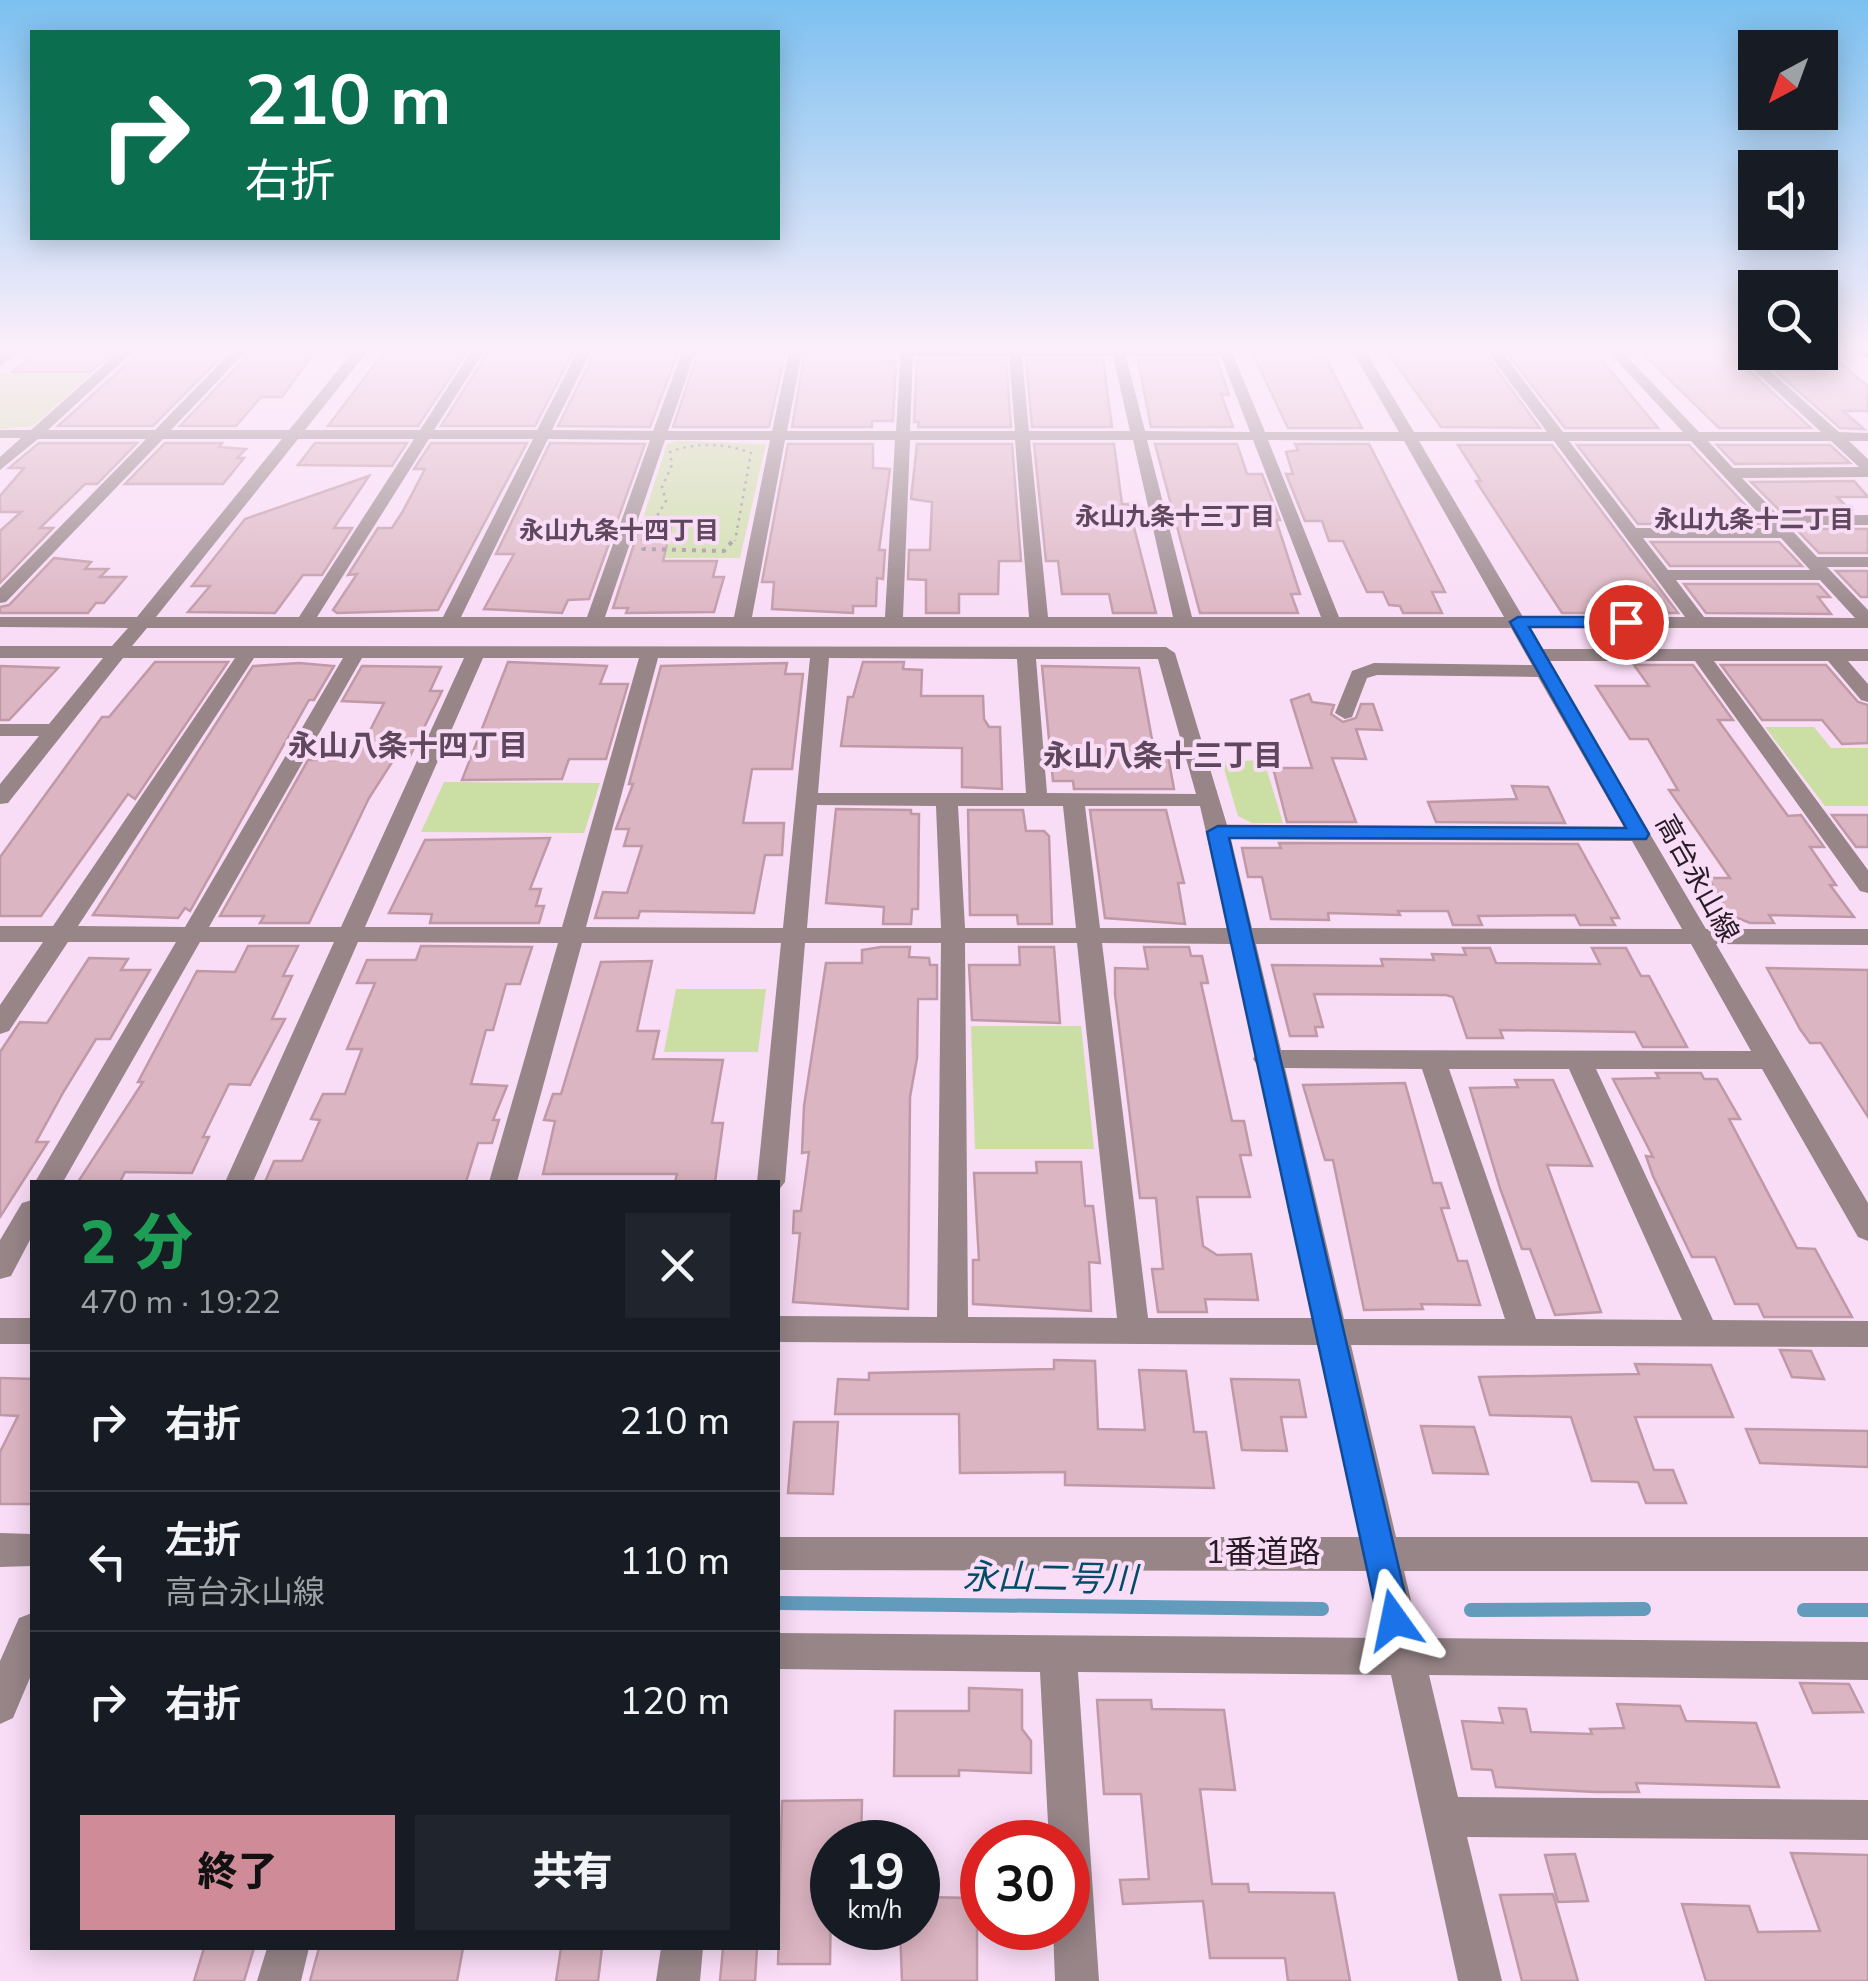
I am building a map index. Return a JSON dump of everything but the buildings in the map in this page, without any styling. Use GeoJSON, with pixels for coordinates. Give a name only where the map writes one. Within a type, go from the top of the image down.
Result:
{"type":"FeatureCollection","features":[{"type":"Feature","properties":{"kind":"street"},"geometry":{"type":"LineString","coordinates":[[0,465],[28,439]]}},
{"type":"Feature","properties":{"kind":"street"},"geometry":{"type":"LineString","coordinates":[[0,598],[154,439]]}},
{"type":"Feature","properties":{"kind":"street"},"geometry":{"type":"LineString","coordinates":[[0,798],[290,439]]}},
{"type":"Feature","properties":{"kind":"street"},"geometry":{"type":"LineString","coordinates":[[305,622],[422,439]]}},
{"type":"Feature","properties":{"kind":"street"},"geometry":{"type":"LineString","coordinates":[[450,622],[540,439]]}},
{"type":"Feature","properties":{"kind":"street"},"geometry":{"type":"LineString","coordinates":[[594,622],[659,439]]}},
{"type":"Feature","properties":{"kind":"street"},"geometry":{"type":"LineString","coordinates":[[742,622],[776,439]]}},
{"type":"Feature","properties":{"kind":"street"},"geometry":{"type":"LineString","coordinates":[[894,623],[902,439]]}},
{"type":"Feature","properties":{"kind":"street"},"geometry":{"type":"LineString","coordinates":[[1023,439],[1039,623]]}},
{"type":"Feature","properties":{"kind":"street"},"geometry":{"type":"LineString","coordinates":[[1139,439],[1184,623]]}},
{"type":"Feature","properties":{"kind":"street"},"geometry":{"type":"LineString","coordinates":[[1261,439],[1333,624]]}},
{"type":"Feature","properties":{"kind":"street","name":"高台永山線"},"geometry":{"type":"LineString","coordinates":[[1410,439],[1868,1230]]}},
{"type":"Feature","properties":{"kind":"street"},"geometry":{"type":"LineString","coordinates":[[1561,439],[1698,622]]}},
{"type":"Feature","properties":{"kind":"street"},"geometry":{"type":"LineString","coordinates":[[1698,439],[1868,622]]}},
{"type":"Feature","properties":{"kind":"street"},"geometry":{"type":"LineString","coordinates":[[1837,439],[1868,470]]}},
{"type":"Feature","properties":{"kind":"street"},"geometry":{"type":"LineString","coordinates":[[1729,472],[1868,470]]}},
{"type":"Feature","properties":{"kind":"street"},"geometry":{"type":"LineString","coordinates":[[1632,533],[1868,520]]}},
{"type":"Feature","properties":{"kind":"street"},"geometry":{"type":"LineString","coordinates":[[1663,575],[1819,569],[1868,562]]}},
{"type":"Feature","properties":{"kind":"street"},"geometry":{"type":"LineString","coordinates":[[0,622],[1868,622]]}},
{"type":"Feature","properties":{"kind":"street"},"geometry":{"type":"LineString","coordinates":[[0,652],[820,656],[1166,653],[1218,832],[1402,1655],[1480,1981]]}},
{"type":"Feature","properties":{"kind":"street"},"geometry":{"type":"LineString","coordinates":[[0,1025],[248,653]]}},
{"type":"Feature","properties":{"kind":"street"},"geometry":{"type":"LineString","coordinates":[[240,1180],[476,653]]}},
{"type":"Feature","properties":{"kind":"street"},"geometry":{"type":"LineString","coordinates":[[50,1180],[355,654]]}},
{"type":"Feature","properties":{"kind":"street"},"geometry":{"type":"LineString","coordinates":[[504,1180],[650,654]]}},
{"type":"Feature","properties":{"kind":"street"},"geometry":{"type":"LineString","coordinates":[[1026,654],[1037,799]]}},
{"type":"Feature","properties":{"kind":"street"},"geometry":{"type":"LineString","coordinates":[[1700,655],[1868,886]]}},
{"type":"Feature","properties":{"kind":"street"},"geometry":{"type":"LineString","coordinates":[[1345,713],[1359,675],[1374,669],[1700,655],[1868,656]]}},
{"type":"Feature","properties":{"kind":"street"},"geometry":{"type":"LineString","coordinates":[[1833,655],[1868,696]]}},
{"type":"Feature","properties":{"kind":"street"},"geometry":{"type":"LineString","coordinates":[[771,1180],[820,656]]}},
{"type":"Feature","properties":{"kind":"street"},"geometry":{"type":"LineString","coordinates":[[0,730],[55,730]]}},
{"type":"Feature","properties":{"kind":"street"},"geometry":{"type":"LineString","coordinates":[[809,799],[1208,800]]}},
{"type":"Feature","properties":{"kind":"street"},"geometry":{"type":"LineString","coordinates":[[947,799],[953,935],[952,1331]]}},
{"type":"Feature","properties":{"kind":"street"},"geometry":{"type":"LineString","coordinates":[[1073,800],[1134,1332]]}},
{"type":"Feature","properties":{"kind":"street"},"geometry":{"type":"LineString","coordinates":[[1218,832],[1639,834]]}},
{"type":"Feature","properties":{"kind":"street"},"geometry":{"type":"LineString","coordinates":[[0,934],[1868,937]]}},
{"type":"Feature","properties":{"kind":"street"},"geometry":{"type":"LineString","coordinates":[[1266,1058],[1770,1060]]}},
{"type":"Feature","properties":{"kind":"street"},"geometry":{"type":"LineString","coordinates":[[1432,1058],[1524,1331]]}},
{"type":"Feature","properties":{"kind":"street"},"geometry":{"type":"LineString","coordinates":[[1578,1059],[1702,1333]]}},
{"type":"Feature","properties":{"kind":"street"},"geometry":{"type":"LineString","coordinates":[[0,1267],[30,1214]]}},
{"type":"Feature","properties":{"kind":"street"},"geometry":{"type":"LineString","coordinates":[[780,1329],[1868,1334]]}},
{"type":"Feature","properties":{"kind":"street"},"geometry":{"type":"LineString","coordinates":[[0,1331],[30,1331]]}},
{"type":"Feature","properties":{"kind":"street"},"geometry":{"type":"LineString","coordinates":[[0,1550],[30,1550]]}},
{"type":"Feature","properties":{"kind":"street","name":"1番道路"},"geometry":{"type":"LineString","coordinates":[[780,1554],[1868,1554]]}},
{"type":"Feature","properties":{"kind":"street"},"geometry":{"type":"LineString","coordinates":[[0,1705],[23,1644]]}},
{"type":"Feature","properties":{"kind":"street"},"geometry":{"type":"LineString","coordinates":[[780,1651],[1868,1661]]}},
{"type":"Feature","properties":{"kind":"street"},"geometry":{"type":"LineString","coordinates":[[1058,1654],[1077,1981]]}},
{"type":"Feature","properties":{"kind":"street"},"geometry":{"type":"LineString","coordinates":[[1441,1817],[1868,1820]]}},
{"type":"Feature","properties":{"kind":"street"},"geometry":{"type":"LineString","coordinates":[[279,1981],[287,1950]]}},
{"type":"Feature","properties":{"kind":"street"},"geometry":{"type":"LineString","coordinates":[[678,1981],[682,1950]]}},
{"type":"Feature","properties":{"kind":"path"},"geometry":{"type":"LineString","coordinates":[[687,445],[735,447],[751,453],[734,536],[734,545],[724,551],[648,550],[640,546],[666,502],[662,487],[674,449],[687,445]]}},
{"type":"Feature","properties":{"kind":"green space"},"geometry":{"type":"Polygon","coordinates":[[[667,444],[766,444],[740,558],[630,558],[667,444]]]}},
{"type":"Feature","properties":{"kind":"green space"},"geometry":{"type":"Polygon","coordinates":[[[1765,727],[1814,727],[1831,748],[1868,748],[1868,806],[1825,806],[1765,727]]]}},
{"type":"Feature","properties":{"kind":"green space"},"geometry":{"type":"Polygon","coordinates":[[[1264,760],[1283,823],[1252,823],[1238,816],[1222,762],[1264,760]]]}},
{"type":"Feature","properties":{"kind":"green space"},"geometry":{"type":"Polygon","coordinates":[[[444,782],[600,783],[584,833],[421,832],[444,782]]]}},
{"type":"Feature","properties":{"kind":"green space"},"geometry":{"type":"Polygon","coordinates":[[[676,989],[766,989],[758,1052],[664,1052],[676,989]]]}},
{"type":"Feature","properties":{"kind":"green space"},"geometry":{"type":"Polygon","coordinates":[[[971,1026],[1081,1026],[1094,1149],[975,1149],[971,1026]]]}},
{"type":"Feature","properties":{"kind":"waterway","name":"永山二号川"},"geometry":{"type":"LineString","coordinates":[[780,1603],[1322,1609]]}},
{"type":"Feature","properties":{"kind":"waterway","name":"永山二号川"},"geometry":{"type":"LineString","coordinates":[[1471,1610],[1644,1609]]}},
{"type":"Feature","properties":{"kind":"waterway","name":"永山二号川"},"geometry":{"type":"LineString","coordinates":[[1804,1610],[1868,1610]]}},
{"type":"Feature","properties":{"kind":"district","name":"永山九条十三丁目"},"geometry":{"type":"Point","coordinates":[1175,516]}},
{"type":"Feature","properties":{"kind":"district","name":"永山九条十二丁目"},"geometry":{"type":"Point","coordinates":[1754,519]}},
{"type":"Feature","properties":{"kind":"district","name":"永山九条十四丁目"},"geometry":{"type":"Point","coordinates":[619,530]}},
{"type":"Feature","properties":{"kind":"district","name":"永山八条十四丁目"},"geometry":{"type":"Point","coordinates":[408,746]}},
{"type":"Feature","properties":{"kind":"district","name":"永山八条十三丁目"},"geometry":{"type":"Point","coordinates":[1163,756]}},
{"type":"Feature","properties":{"kind":"route"},"geometry":{"type":"LineString","coordinates":[[1394,1620],[1218,832],[1639,834],[1518,622],[1626,622]]}}]}
